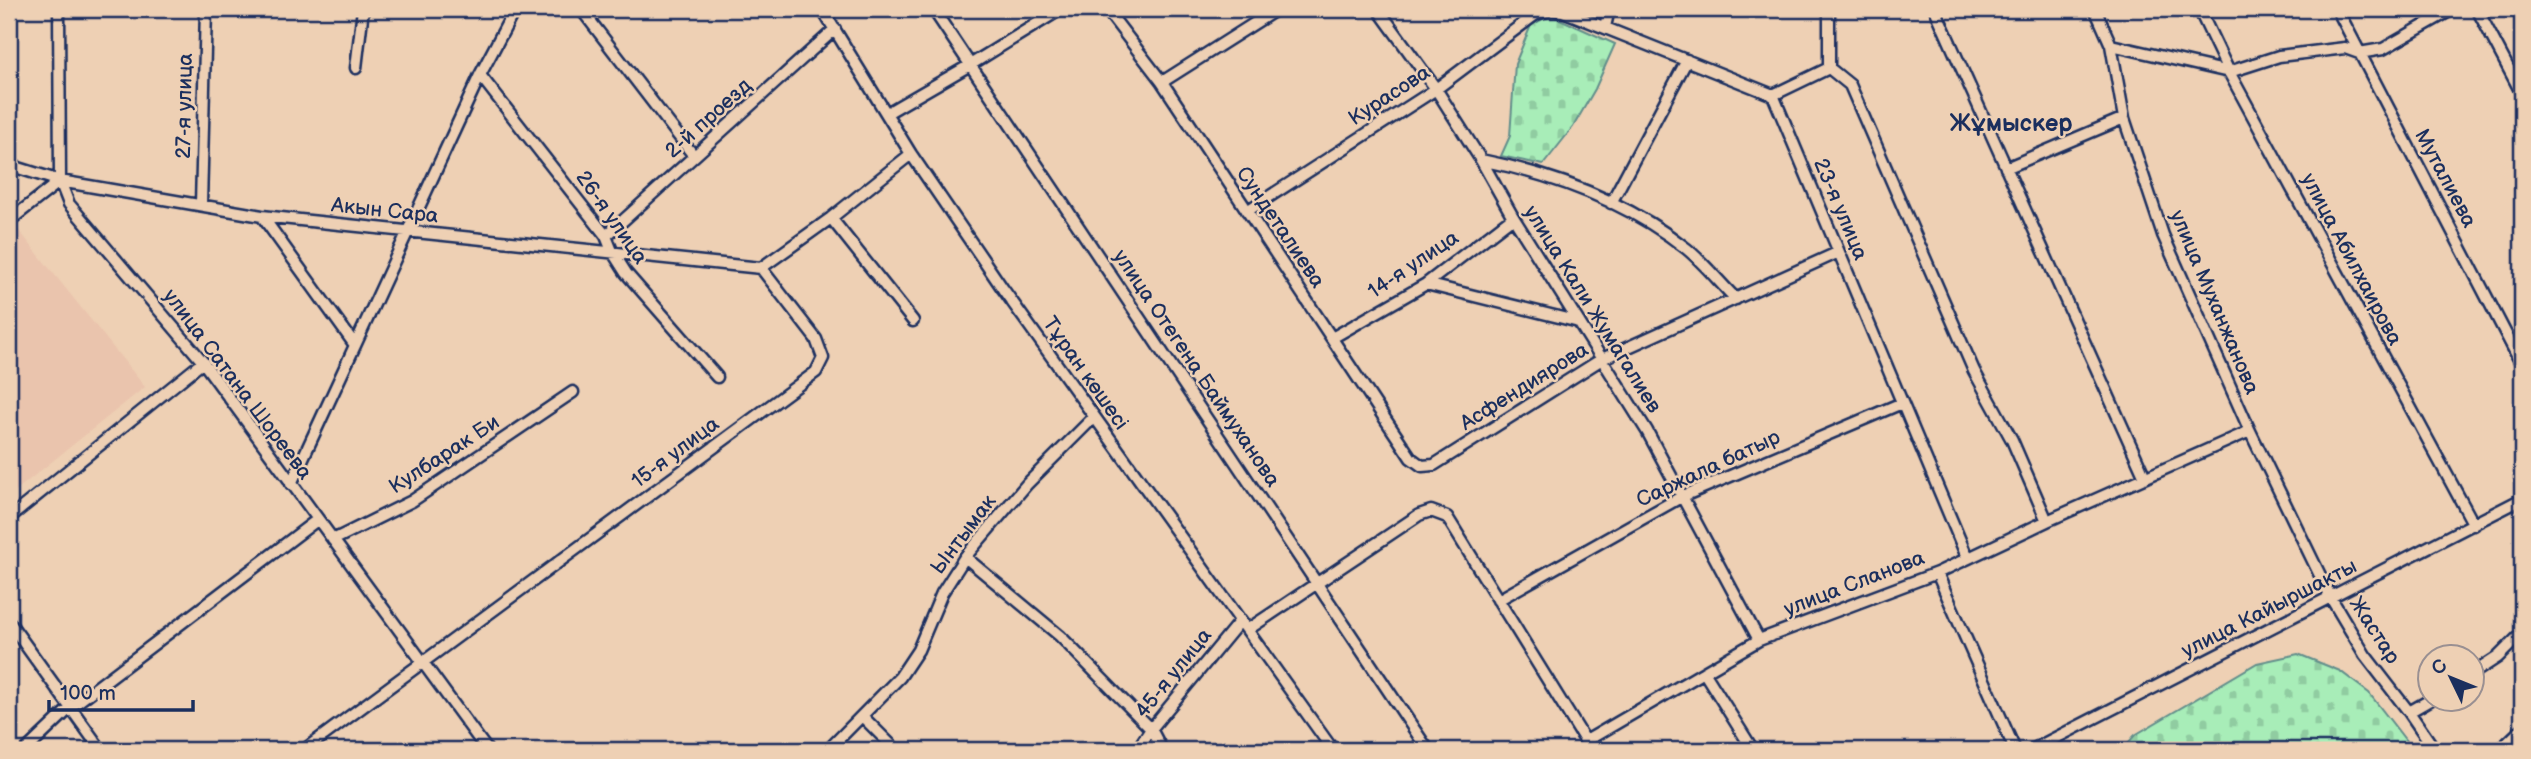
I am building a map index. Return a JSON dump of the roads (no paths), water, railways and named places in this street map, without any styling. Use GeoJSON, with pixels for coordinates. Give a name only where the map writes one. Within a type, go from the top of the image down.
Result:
{"type":"FeatureCollection","features":[{"type":"Feature","properties":{"kind":"street","name":"улица Сатана Шореева"},"geometry":{"type":"LineString","coordinates":[[59,9],[60,181],[69,204],[203,362],[487,750]]}},
{"type":"Feature","properties":{"kind":"street","name":"27-я улица"},"geometry":{"type":"LineString","coordinates":[[201,204],[205,9]]}},
{"type":"Feature","properties":{"kind":"street"},"geometry":{"type":"LineString","coordinates":[[356,68],[363,9]]}},
{"type":"Feature","properties":{"kind":"street"},"geometry":{"type":"LineString","coordinates":[[291,484],[480,75],[516,9]]}},
{"type":"Feature","properties":{"kind":"street"},"geometry":{"type":"LineString","coordinates":[[581,9],[695,156]]}},
{"type":"Feature","properties":{"kind":"street","name":"Тұран көшесі"},"geometry":{"type":"LineString","coordinates":[[822,9],[911,154],[1093,418],[1333,750]]}},
{"type":"Feature","properties":{"kind":"street","name":"улица Отегена Баймуханова"},"geometry":{"type":"LineString","coordinates":[[933,9],[1428,750]]}},
{"type":"Feature","properties":{"kind":"street"},"geometry":{"type":"LineString","coordinates":[[887,113],[1061,9]]}},
{"type":"Feature","properties":{"kind":"street","name":"Сундеталиева"},"geometry":{"type":"LineString","coordinates":[[1106,9],[1162,82],[1411,458],[1422,466]]}},
{"type":"Feature","properties":{"kind":"street"},"geometry":{"type":"LineString","coordinates":[[1162,82],[1277,9]]}},
{"type":"Feature","properties":{"kind":"street","name":"улица Кали Жумагалиев"},"geometry":{"type":"LineString","coordinates":[[1378,9],[1436,89],[1647,431],[1759,639]]}},
{"type":"Feature","properties":{"kind":"street"},"geometry":{"type":"LineString","coordinates":[[1605,27],[1609,9]]}},
{"type":"Feature","properties":{"kind":"street"},"geometry":{"type":"LineString","coordinates":[[1829,9],[1829,68]]}},
{"type":"Feature","properties":{"kind":"street"},"geometry":{"type":"LineString","coordinates":[[1935,9],[2145,477]]}},
{"type":"Feature","properties":{"kind":"street","name":"улица Муханжанова"},"geometry":{"type":"LineString","coordinates":[[2095,9],[2111,45],[2124,118],[2163,235],[2250,431],[2331,598]]}},
{"type":"Feature","properties":{"kind":"street","name":"улица Абилхаирова"},"geometry":{"type":"LineString","coordinates":[[2199,9],[2229,72],[2473,525]]}},
{"type":"Feature","properties":{"kind":"street","name":"Муталиева"},"geometry":{"type":"LineString","coordinates":[[2337,9],[2522,365]]}},
{"type":"Feature","properties":{"kind":"street"},"geometry":{"type":"LineString","coordinates":[[2111,45],[2229,72],[2279,56],[2345,48],[2359,53],[2383,50],[2452,9]]}},
{"type":"Feature","properties":{"kind":"street"},"geometry":{"type":"LineString","coordinates":[[2477,9],[2522,94]]}},
{"type":"Feature","properties":{"kind":"street"},"geometry":{"type":"LineString","coordinates":[[1550,10],[1563,11],[1605,27],[1773,95],[1829,68]]}},
{"type":"Feature","properties":{"kind":"street","name":"Курасова"},"geometry":{"type":"LineString","coordinates":[[1247,211],[1436,89],[1536,14],[1550,10]]}},
{"type":"Feature","properties":{"kind":"street","name":"2-й проезд"},"geometry":{"type":"LineString","coordinates":[[606,236],[835,29]]}},
{"type":"Feature","properties":{"kind":"street"},"geometry":{"type":"LineString","coordinates":[[1611,203],[1687,60]]}},
{"type":"Feature","properties":{"kind":"street"},"geometry":{"type":"LineString","coordinates":[[1829,68],[1850,85],[1974,371],[2012,440],[2047,520]]}},
{"type":"Feature","properties":{"kind":"street","name":"26-я улица"},"geometry":{"type":"LineString","coordinates":[[480,75],[606,236],[626,273],[717,377]]}},
{"type":"Feature","properties":{"kind":"street","name":"23-я улица"},"geometry":{"type":"LineString","coordinates":[[1773,95],[1967,557]]}},
{"type":"Feature","properties":{"kind":"street"},"geometry":{"type":"LineString","coordinates":[[2006,169],[2124,118]]}},
{"type":"Feature","properties":{"kind":"street"},"geometry":{"type":"LineString","coordinates":[[761,268],[831,218],[911,154]]}},
{"type":"Feature","properties":{"kind":"street"},"geometry":{"type":"LineString","coordinates":[[1481,160],[1560,180],[1640,217],[1688,250],[1736,299]]}},
{"type":"Feature","properties":{"kind":"street","name":"Акын Сара"},"geometry":{"type":"LineString","coordinates":[[9,165],[60,181],[261,216],[761,268]]}},
{"type":"Feature","properties":{"kind":"street"},"geometry":{"type":"LineString","coordinates":[[9,221],[60,181]]}},
{"type":"Feature","properties":{"kind":"street"},"geometry":{"type":"LineString","coordinates":[[261,216],[355,345]]}},
{"type":"Feature","properties":{"kind":"street","name":"14-я улица"},"geometry":{"type":"LineString","coordinates":[[1332,338],[1426,284],[1513,217]]}},
{"type":"Feature","properties":{"kind":"street"},"geometry":{"type":"LineString","coordinates":[[831,218],[913,321]]}},
{"type":"Feature","properties":{"kind":"street","name":"Асфендиярова"},"geometry":{"type":"LineString","coordinates":[[1422,466],[1434,465],[1602,359],[1839,253]]}},
{"type":"Feature","properties":{"kind":"street","name":"15-я улица"},"geometry":{"type":"LineString","coordinates":[[304,750],[816,372],[823,358],[816,339],[761,268]]}},
{"type":"Feature","properties":{"kind":"street"},"geometry":{"type":"LineString","coordinates":[[1426,284],[1579,322]]}},
{"type":"Feature","properties":{"kind":"street"},"geometry":{"type":"LineString","coordinates":[[9,518],[203,362]]}},
{"type":"Feature","properties":{"kind":"street","name":"Кулбарак Би"},"geometry":{"type":"LineString","coordinates":[[333,540],[412,501],[573,392]]}},
{"type":"Feature","properties":{"kind":"street","name":"Саржала батыр"},"geometry":{"type":"LineString","coordinates":[[1498,600],[1681,497],[1902,403]]}},
{"type":"Feature","properties":{"kind":"street","name":"Ынтымак"},"geometry":{"type":"LineString","coordinates":[[828,750],[900,677],[918,650],[942,593],[965,557],[1027,484],[1093,418]]}},
{"type":"Feature","properties":{"kind":"street","name":"улица Сланова"},"geometry":{"type":"LineString","coordinates":[[1588,746],[1759,639],[1937,573],[2047,520],[2250,431]]}},
{"type":"Feature","properties":{"kind":"street","name":"улица Кайыршакты"},"geometry":{"type":"LineString","coordinates":[[2032,750],[2522,499]]}},
{"type":"Feature","properties":{"kind":"street"},"geometry":{"type":"LineString","coordinates":[[1244,626],[1318,583],[1419,515],[1432,512],[1447,517],[1588,746]]}},
{"type":"Feature","properties":{"kind":"street"},"geometry":{"type":"LineString","coordinates":[[26,750],[71,707],[317,520]]}},
{"type":"Feature","properties":{"kind":"street"},"geometry":{"type":"LineString","coordinates":[[965,557],[1060,636],[1151,729],[1162,750]]}},
{"type":"Feature","properties":{"kind":"street"},"geometry":{"type":"LineString","coordinates":[[1937,573],[2015,750]]}},
{"type":"Feature","properties":{"kind":"street","name":"Жастар"},"geometry":{"type":"LineString","coordinates":[[2331,598],[2365,655],[2435,750]]}},
{"type":"Feature","properties":{"kind":"street"},"geometry":{"type":"LineString","coordinates":[[9,622],[101,750]]}},
{"type":"Feature","properties":{"kind":"street","name":"45-я улица"},"geometry":{"type":"LineString","coordinates":[[1137,750],[1151,729],[1244,626]]}},
{"type":"Feature","properties":{"kind":"street"},"geometry":{"type":"LineString","coordinates":[[2486,665],[2522,633]]}},
{"type":"Feature","properties":{"kind":"street"},"geometry":{"type":"LineString","coordinates":[[1704,672],[1753,750]]}},
{"type":"Feature","properties":{"kind":"street"},"geometry":{"type":"LineString","coordinates":[[2409,712],[2416,708]]}},
{"type":"Feature","properties":{"kind":"street"},"geometry":{"type":"LineString","coordinates":[[862,716],[896,750]]}},
{"type":"Feature","properties":{"kind":"street"},"geometry":{"type":"LineString","coordinates":[[2500,750],[2522,729]]}},
{"type":"Feature","properties":{"kind":"district","name":"Жұмыскер"},"geometry":{"type":"Point","coordinates":[2011,123]}}]}
